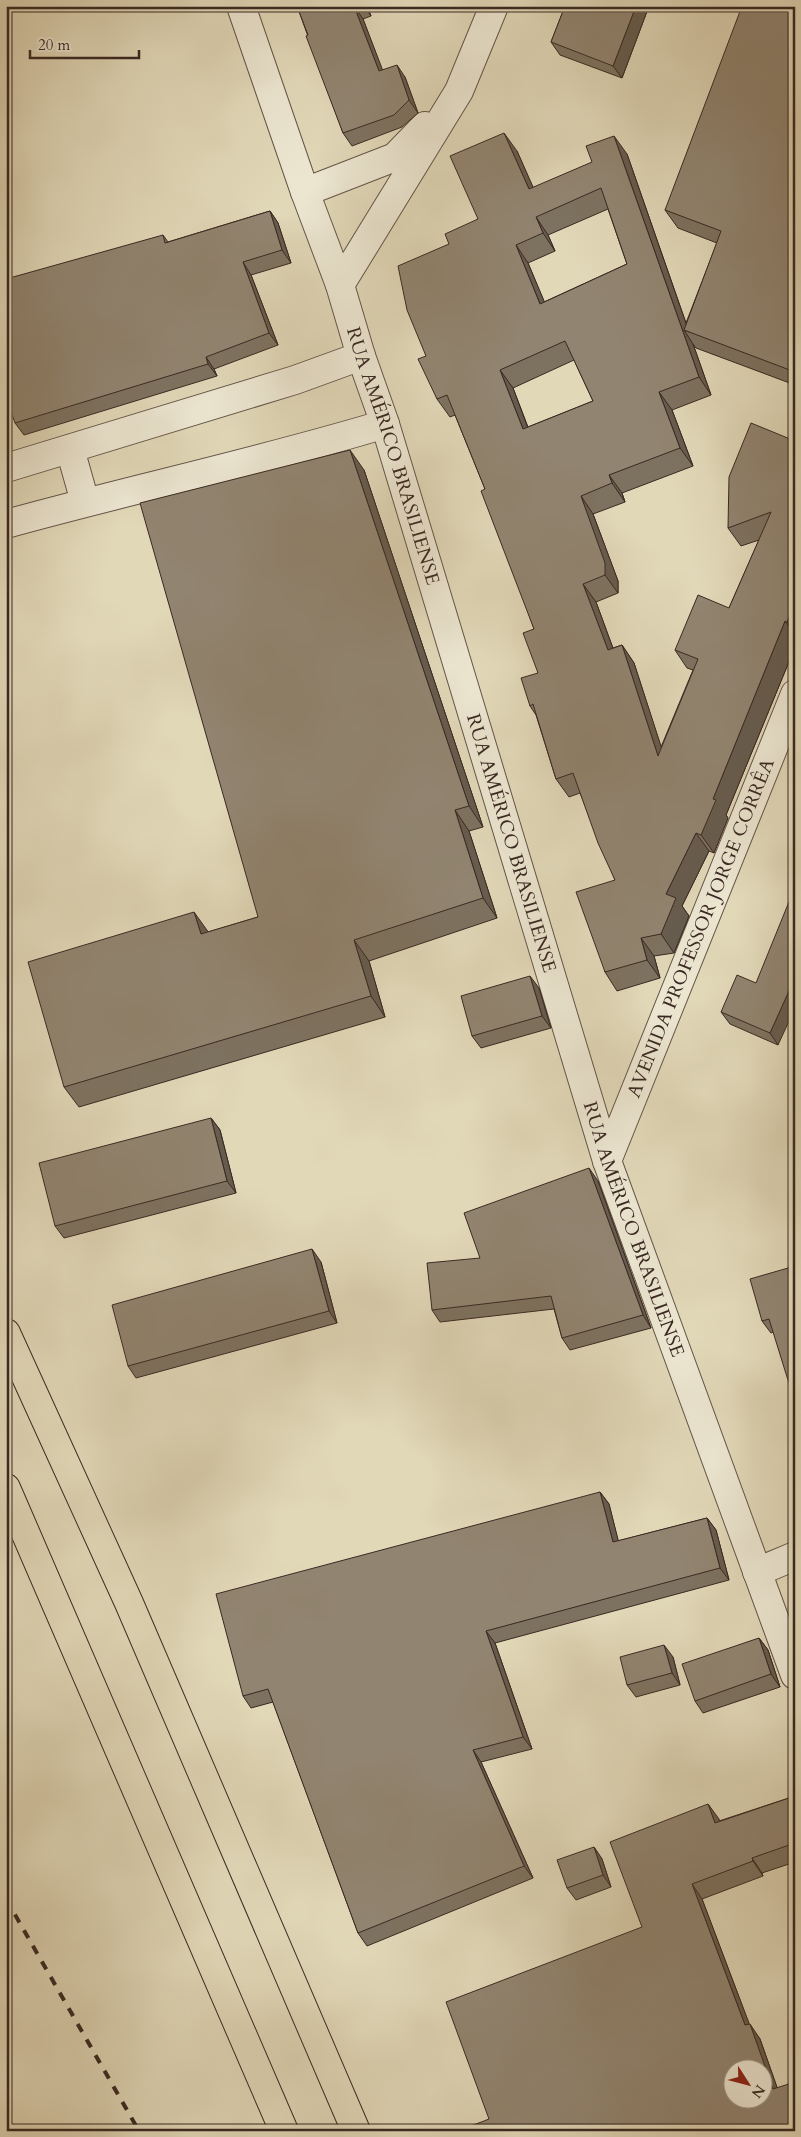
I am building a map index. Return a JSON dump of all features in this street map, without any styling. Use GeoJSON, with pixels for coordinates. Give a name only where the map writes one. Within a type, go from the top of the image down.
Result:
{"type":"FeatureCollection","features":[{"type":"Feature","properties":{"kind":"main road"},"geometry":{"type":"LineString","coordinates":[[6,1333],[129,1603],[356,2131]]}},
{"type":"Feature","properties":{"kind":"main road"},"geometry":{"type":"LineString","coordinates":[[6,1488],[284,2131]]}},
{"type":"Feature","properties":{"kind":"street","name":"RUA AMÉRICO BRASILIENSE"},"geometry":{"type":"LineString","coordinates":[[240,6],[305,192],[340,285],[361,356],[385,424],[607,1161],[795,1676]]}},
{"type":"Feature","properties":{"kind":"street"},"geometry":{"type":"LineString","coordinates":[[340,285],[459,91],[494,6]]}},
{"type":"Feature","properties":{"kind":"street"},"geometry":{"type":"LineString","coordinates":[[305,192],[395,157],[459,91]]}},
{"type":"Feature","properties":{"kind":"street"},"geometry":{"type":"LineString","coordinates":[[6,468],[295,380],[361,356]]}},
{"type":"Feature","properties":{"kind":"street"},"geometry":{"type":"LineString","coordinates":[[6,524],[85,502],[322,443],[385,424]]}},
{"type":"Feature","properties":{"kind":"street"},"geometry":{"type":"LineString","coordinates":[[70,449],[85,502]]}},
{"type":"Feature","properties":{"kind":"street","name":"AVENIDA PROFESSOR JORGE CORRÊA"},"geometry":{"type":"LineString","coordinates":[[607,1161],[795,694]]}},
{"type":"Feature","properties":{"kind":"street"},"geometry":{"type":"LineString","coordinates":[[757,1572],[795,1556]]}},
{"type":"Feature","properties":{"kind":"building"},"geometry":{"type":"Polygon","coordinates":[[[297,6],[354,6],[379,71],[397,65],[409,100],[394,115],[343,133],[306,36],[308,35],[297,6]]]}},
{"type":"Feature","properties":{"kind":"building"},"geometry":{"type":"Polygon","coordinates":[[[565,6],[636,6],[613,66],[551,42],[565,6]]]}},
{"type":"Feature","properties":{"kind":"building"},"geometry":{"type":"Polygon","coordinates":[[[742,6],[795,6],[795,372],[684,330],[721,231],[665,210],[742,6]]]}},
{"type":"Feature","properties":{"kind":"building"},"geometry":{"type":"Polygon","coordinates":[[[504,133],[529,189],[592,162],[586,146],[614,136],[699,377],[659,392],[680,448],[609,475],[612,483],[581,496],[605,563],[605,575],[583,584],[608,650],[622,645],[658,756],[698,659],[675,650],[698,595],[729,608],[771,512],[728,528],[729,477],[751,423],[795,441],[795,604],[787,622],[785,621],[713,799],[716,800],[701,835],[696,833],[666,894],[676,898],[661,934],[641,938],[647,960],[605,972],[576,892],[615,880],[598,843],[573,773],[556,779],[533,704],[530,706],[521,678],[538,673],[523,633],[534,629],[481,491],[485,489],[447,395],[437,399],[418,359],[426,356],[407,310],[398,266],[449,244],[445,234],[478,219],[450,156],[504,133]],[[601,188],[536,217],[543,233],[516,245],[540,304],[627,264],[601,188]],[[565,341],[500,370],[523,429],[593,401],[565,341]]]}},
{"type":"Feature","properties":{"kind":"building"},"geometry":{"type":"Polygon","coordinates":[[[270,211],[282,250],[243,262],[269,333],[206,357],[208,364],[15,423],[6,398],[6,279],[163,235],[165,243],[270,211]]]}},
{"type":"Feature","properties":{"kind":"building"},"geometry":{"type":"Polygon","coordinates":[[[350,450],[469,806],[455,810],[483,898],[354,940],[371,996],[64,1087],[28,962],[194,912],[201,934],[258,917],[140,503],[350,450]]]}},
{"type":"Feature","properties":{"kind":"building"},"geometry":{"type":"Polygon","coordinates":[[[795,887],[795,985],[793,982],[770,1033],[721,1012],[737,975],[756,983],[795,887]]]}},
{"type":"Feature","properties":{"kind":"building"},"geometry":{"type":"Polygon","coordinates":[[[530,976],[542,1016],[472,1036],[461,996],[530,976]]]}},
{"type":"Feature","properties":{"kind":"building"},"geometry":{"type":"Polygon","coordinates":[[[211,1118],[227,1181],[55,1226],[39,1163],[211,1118]]]}},
{"type":"Feature","properties":{"kind":"building"},"geometry":{"type":"Polygon","coordinates":[[[589,1168],[643,1315],[562,1338],[551,1296],[432,1310],[427,1263],[480,1258],[464,1213],[589,1168]]]}},
{"type":"Feature","properties":{"kind":"building"},"geometry":{"type":"Polygon","coordinates":[[[312,1249],[329,1311],[128,1366],[112,1305],[312,1249]]]}},
{"type":"Feature","properties":{"kind":"building"},"geometry":{"type":"Polygon","coordinates":[[[795,1266],[795,1398],[769,1319],[762,1321],[750,1279],[795,1266]]]}},
{"type":"Feature","properties":{"kind":"building"},"geometry":{"type":"Polygon","coordinates":[[[600,1492],[613,1542],[707,1518],[720,1568],[486,1631],[523,1737],[473,1750],[524,1866],[358,1933],[268,1689],[243,1696],[216,1594],[600,1492]]]}},
{"type":"Feature","properties":{"kind":"building"},"geometry":{"type":"Polygon","coordinates":[[[759,1638],[771,1674],[695,1701],[682,1664],[759,1638]]]}},
{"type":"Feature","properties":{"kind":"building"},"geometry":{"type":"Polygon","coordinates":[[[664,1645],[672,1673],[627,1685],[620,1657],[664,1645]]]}},
{"type":"Feature","properties":{"kind":"building"},"geometry":{"type":"Polygon","coordinates":[[[795,1796],[795,1843],[752,1858],[753,1861],[692,1884],[745,2025],[750,2024],[763,2060],[724,2060],[724,2110],[774,2110],[774,2089],[795,2082],[795,2131],[458,2131],[489,2119],[446,2002],[642,1927],[610,1842],[708,1804],[715,1823],[795,1796]]]}},
{"type":"Feature","properties":{"kind":"building"},"geometry":{"type":"Polygon","coordinates":[[[594,1847],[603,1875],[567,1888],[557,1860],[594,1847]]]}},
{"type":"Feature","properties":{"kind":"railway"},"geometry":{"type":"LineString","coordinates":[[6,1899],[139,2131]]}}]}
